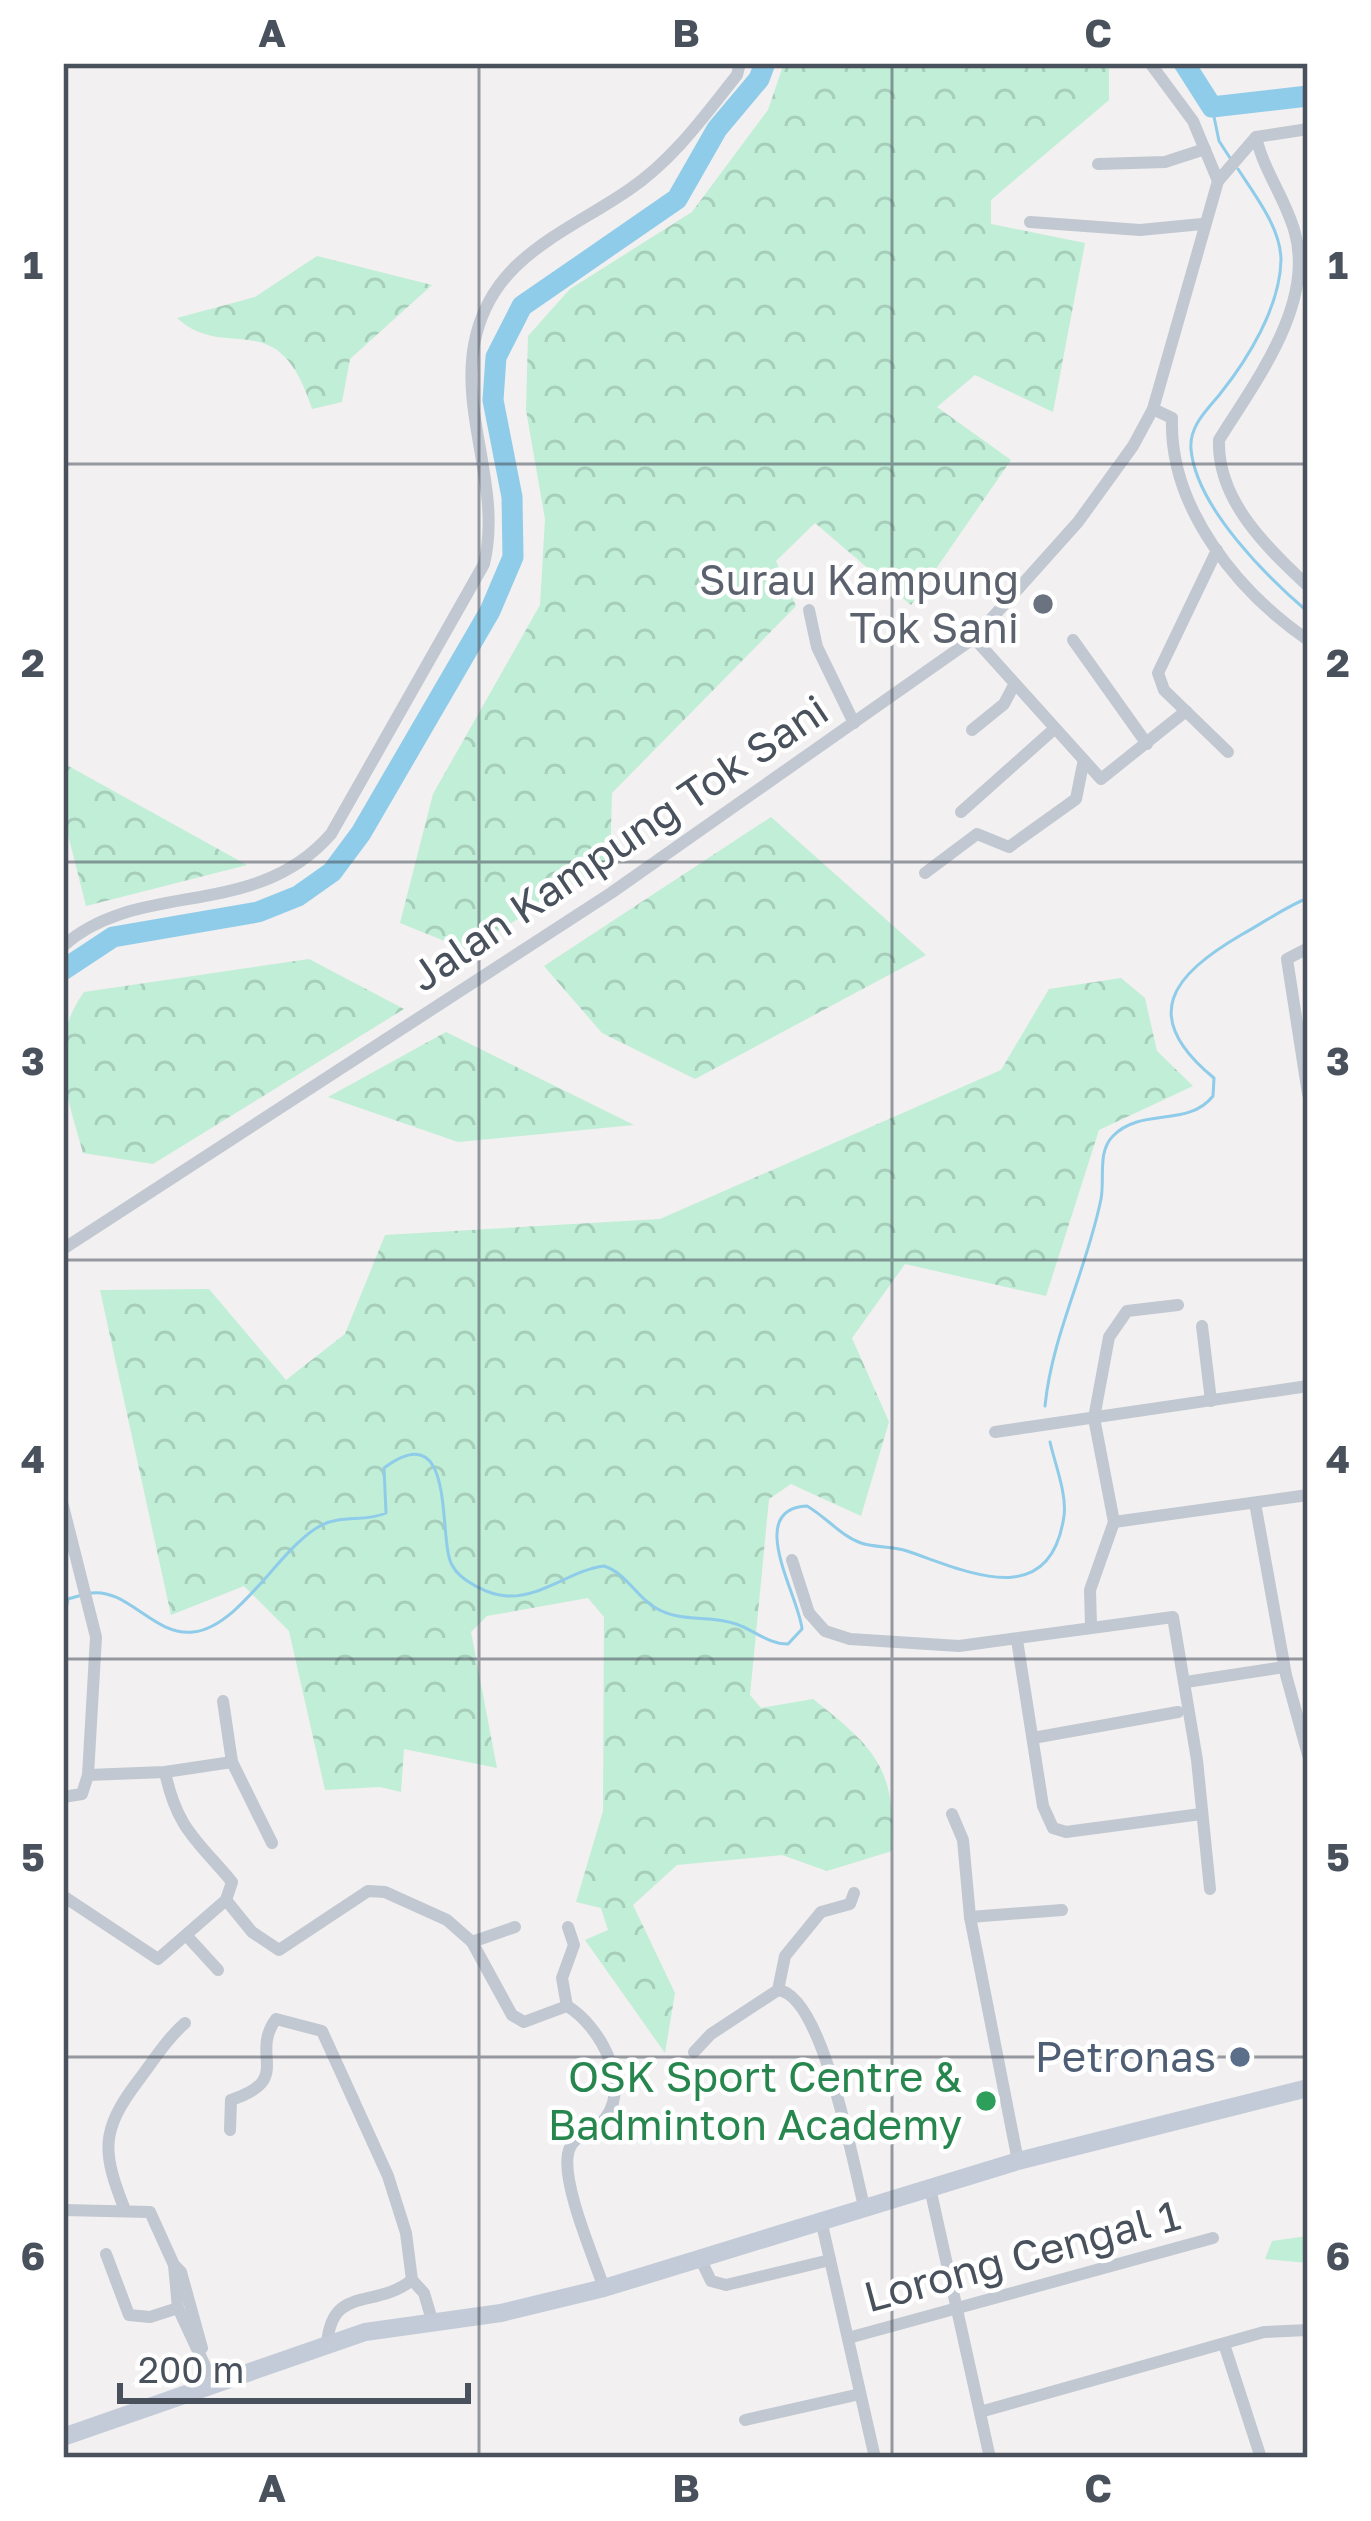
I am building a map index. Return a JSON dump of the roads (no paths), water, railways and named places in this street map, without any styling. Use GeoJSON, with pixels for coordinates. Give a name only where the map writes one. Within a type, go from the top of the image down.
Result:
{"type":"FeatureCollection","features":[{"type":"Feature","properties":{"kind":"main road"},"geometry":{"type":"LineString","coordinates":[[63,2437],[327,2344],[432,2320],[501,2313],[604,2288],[1018,2161],[1308,2088]]}},
{"type":"Feature","properties":{"kind":"street"},"geometry":{"type":"LineString","coordinates":[[63,946],[118,914],[210,898],[272,879],[307,862],[331,834],[484,564],[492,532],[473,396],[473,348],[487,299],[512,267],[560,227],[632,188],[682,143],[737,75],[740,63]]}},
{"type":"Feature","properties":{"kind":"street"},"geometry":{"type":"LineString","coordinates":[[1150,63],[1180,98],[1220,178]]}},
{"type":"Feature","properties":{"kind":"street"},"geometry":{"type":"LineString","coordinates":[[1308,129],[1250,141],[1296,234],[1298,257],[1282,330],[1219,440],[1222,476],[1266,547],[1308,586]]}},
{"type":"Feature","properties":{"kind":"street","name":"Jalan Kampung Tok Sani"},"geometry":{"type":"LineString","coordinates":[[63,1249],[611,893],[974,638],[1078,522],[1133,446],[1153,409],[1202,224],[1220,178],[1250,141]]}},
{"type":"Feature","properties":{"kind":"street"},"geometry":{"type":"LineString","coordinates":[[1098,164],[1165,162],[1205,149]]}},
{"type":"Feature","properties":{"kind":"street"},"geometry":{"type":"LineString","coordinates":[[1030,222],[1140,230],[1202,224]]}},
{"type":"Feature","properties":{"kind":"street"},"geometry":{"type":"LineString","coordinates":[[1153,409],[1172,418],[1178,467],[1217,550],[1267,607],[1308,640]]}},
{"type":"Feature","properties":{"kind":"street"},"geometry":{"type":"LineString","coordinates":[[1217,550],[1159,663],[1164,690],[1228,752]]}},
{"type":"Feature","properties":{"kind":"street"},"geometry":{"type":"LineString","coordinates":[[808,610],[817,647],[854,722]]}},
{"type":"Feature","properties":{"kind":"street"},"geometry":{"type":"LineString","coordinates":[[974,638],[1100,779],[1186,711]]}},
{"type":"Feature","properties":{"kind":"street"},"geometry":{"type":"LineString","coordinates":[[1072,640],[1147,744]]}},
{"type":"Feature","properties":{"kind":"street"},"geometry":{"type":"LineString","coordinates":[[971,730],[1004,704],[1014,685]]}},
{"type":"Feature","properties":{"kind":"street"},"geometry":{"type":"LineString","coordinates":[[961,812],[1053,730]]}},
{"type":"Feature","properties":{"kind":"street"},"geometry":{"type":"LineString","coordinates":[[925,873],[977,834],[1009,847],[1021,843],[1076,799],[1083,764]]}},
{"type":"Feature","properties":{"kind":"street"},"geometry":{"type":"LineString","coordinates":[[1308,948],[1290,954],[1308,1094]]}},
{"type":"Feature","properties":{"kind":"street"},"geometry":{"type":"LineString","coordinates":[[1091,1626],[1090,1590],[1114,1522],[1094,1418],[1109,1337],[1127,1311],[1178,1305]]}},
{"type":"Feature","properties":{"kind":"street"},"geometry":{"type":"LineString","coordinates":[[1202,1326],[1210,1401]]}},
{"type":"Feature","properties":{"kind":"street"},"geometry":{"type":"LineString","coordinates":[[995,1432],[1308,1386]]}},
{"type":"Feature","properties":{"kind":"street"},"geometry":{"type":"LineString","coordinates":[[1114,1522],[1308,1496]]}},
{"type":"Feature","properties":{"kind":"street"},"geometry":{"type":"LineString","coordinates":[[1255,1503],[1284,1667],[1308,1755]]}},
{"type":"Feature","properties":{"kind":"street"},"geometry":{"type":"LineString","coordinates":[[63,1506],[97,1637],[88,1775],[82,1794],[63,1797]]}},
{"type":"Feature","properties":{"kind":"street"},"geometry":{"type":"LineString","coordinates":[[792,1560],[809,1613],[825,1630],[850,1639],[959,1646],[1173,1617],[1186,1682],[1210,1889]]}},
{"type":"Feature","properties":{"kind":"street"},"geometry":{"type":"LineString","coordinates":[[1017,1640],[1047,1822],[1066,1832],[1201,1814]]}},
{"type":"Feature","properties":{"kind":"street"},"geometry":{"type":"LineString","coordinates":[[1186,1682],[1284,1667]]}},
{"type":"Feature","properties":{"kind":"street"},"geometry":{"type":"LineString","coordinates":[[223,1700],[232,1762],[272,1843]]}},
{"type":"Feature","properties":{"kind":"street"},"geometry":{"type":"LineString","coordinates":[[1033,1738],[1178,1712]]}},
{"type":"Feature","properties":{"kind":"street"},"geometry":{"type":"LineString","coordinates":[[88,1775],[165,1772],[232,1762]]}},
{"type":"Feature","properties":{"kind":"street"},"geometry":{"type":"LineString","coordinates":[[63,1896],[158,1959],[226,1900],[232,1882],[185,1833],[174,1812],[165,1772]]}},
{"type":"Feature","properties":{"kind":"street"},"geometry":{"type":"LineString","coordinates":[[952,1814],[963,1840],[970,1918],[1018,2161]]}},
{"type":"Feature","properties":{"kind":"street"},"geometry":{"type":"LineString","coordinates":[[226,1900],[252,1932],[279,1950],[375,1890],[447,1920],[472,1942],[512,2015],[524,2022],[567,2006]]}},
{"type":"Feature","properties":{"kind":"street"},"geometry":{"type":"LineString","coordinates":[[778,1990],[795,1939],[821,1912],[850,1904],[854,1894]]}},
{"type":"Feature","properties":{"kind":"street"},"geometry":{"type":"LineString","coordinates":[[970,1918],[1062,1910]]}},
{"type":"Feature","properties":{"kind":"street"},"geometry":{"type":"LineString","coordinates":[[568,1927],[574,1945],[562,1978],[567,2006],[600,2037],[615,2089],[600,2124],[577,2138],[568,2152],[568,2173],[604,2288]]}},
{"type":"Feature","properties":{"kind":"street"},"geometry":{"type":"LineString","coordinates":[[472,1942],[515,1928]]}},
{"type":"Feature","properties":{"kind":"street"},"geometry":{"type":"LineString","coordinates":[[186,1935],[218,1970]]}},
{"type":"Feature","properties":{"kind":"street"},"geometry":{"type":"LineString","coordinates":[[694,2052],[711,2034],[778,1990],[790,1991],[803,2004],[818,2041],[863,2206]]}},
{"type":"Feature","properties":{"kind":"street"},"geometry":{"type":"LineString","coordinates":[[230,2130],[231,2100],[257,2090],[267,2078],[266,2033],[276,2019],[322,2031],[388,2176],[406,2233],[412,2280],[424,2293],[432,2320]]}},
{"type":"Feature","properties":{"kind":"street"},"geometry":{"type":"LineString","coordinates":[[125,2210],[111,2165],[109,2124],[165,2041],[185,2024]]}},
{"type":"Feature","properties":{"kind":"street"},"geometry":{"type":"LineString","coordinates":[[930,2188],[990,2458]]}},
{"type":"Feature","properties":{"kind":"street"},"geometry":{"type":"LineString","coordinates":[[63,2210],[149,2212],[200,2330],[203,2355]]}},
{"type":"Feature","properties":{"kind":"street"},"geometry":{"type":"LineString","coordinates":[[821,2220],[875,2458]]}},
{"type":"Feature","properties":{"kind":"street","name":"Lorong Cengal 1"},"geometry":{"type":"LineString","coordinates":[[848,2338],[1213,2238]]}},
{"type":"Feature","properties":{"kind":"street"},"geometry":{"type":"LineString","coordinates":[[106,2254],[129,2314],[139,2319],[178,2308]]}},
{"type":"Feature","properties":{"kind":"street"},"geometry":{"type":"LineString","coordinates":[[700,2258],[711,2281],[726,2285],[830,2260]]}},
{"type":"Feature","properties":{"kind":"street"},"geometry":{"type":"LineString","coordinates":[[174,2265],[178,2308],[213,2384]]}},
{"type":"Feature","properties":{"kind":"street"},"geometry":{"type":"LineString","coordinates":[[327,2344],[329,2318],[340,2307],[400,2289],[412,2280]]}},
{"type":"Feature","properties":{"kind":"street"},"geometry":{"type":"LineString","coordinates":[[980,2412],[1264,2332],[1308,2330]]}},
{"type":"Feature","properties":{"kind":"street"},"geometry":{"type":"LineString","coordinates":[[1223,2344],[1261,2458]]}},
{"type":"Feature","properties":{"kind":"street"},"geometry":{"type":"LineString","coordinates":[[745,2420],[860,2394]]}},
{"type":"Feature","properties":{"kind":"waterway"},"geometry":{"type":"LineString","coordinates":[[63,970],[113,937],[258,912],[298,896],[332,872],[361,833],[490,611],[513,557],[512,497],[493,400],[496,357],[522,306],[677,199],[717,129],[759,79],[765,63]]}},
{"type":"Feature","properties":{"kind":"waterway"},"geometry":{"type":"LineString","coordinates":[[1184,63],[1212,107],[1308,96]]}},
{"type":"Feature","properties":{"kind":"waterway"},"geometry":{"type":"LineString","coordinates":[[1212,107],[1219,141],[1232,161]]}},
{"type":"Feature","properties":{"kind":"waterway"},"geometry":{"type":"LineString","coordinates":[[1238,169],[1277,236],[1279,278],[1261,332],[1200,419],[1191,449],[1196,471],[1219,517],[1254,560],[1308,612]]}},
{"type":"Feature","properties":{"kind":"waterway"},"geometry":{"type":"LineString","coordinates":[[1045,1406],[1055,1354],[1095,1225],[1108,1142],[1124,1127],[1191,1112],[1213,1096],[1214,1078],[1177,1035],[1171,1016],[1174,998],[1183,981],[1217,950],[1308,898]]}},
{"type":"Feature","properties":{"kind":"waterway"},"geometry":{"type":"LineString","coordinates":[[91,1593],[117,1598],[179,1631],[211,1627],[322,1525],[386,1513],[384,1468],[408,1455],[424,1456],[440,1486],[452,1565],[476,1586],[500,1595],[520,1595],[604,1566],[664,1612],[726,1621],[788,1644],[802,1629],[777,1538],[779,1522],[789,1511],[807,1506],[867,1545],[901,1549],[978,1574],[1023,1575],[1042,1565],[1056,1546],[1064,1516],[1050,1442]]}},
{"type":"Feature","properties":{"kind":"waterway"},"geometry":{"type":"LineString","coordinates":[[63,1625],[68,1599],[82,1595]]}},
{"type":"Feature","properties":{"kind":"place","name":"Surau Kampung Tok Sani"},"geometry":{"type":"Point","coordinates":[1043,604]}},
{"type":"Feature","properties":{"kind":"place","name":"Petronas"},"geometry":{"type":"Point","coordinates":[1240,2057]}},
{"type":"Feature","properties":{"kind":"place","name":"OSK Sport Centre & Badminton Academy"},"geometry":{"type":"Point","coordinates":[986,2101]}}]}
